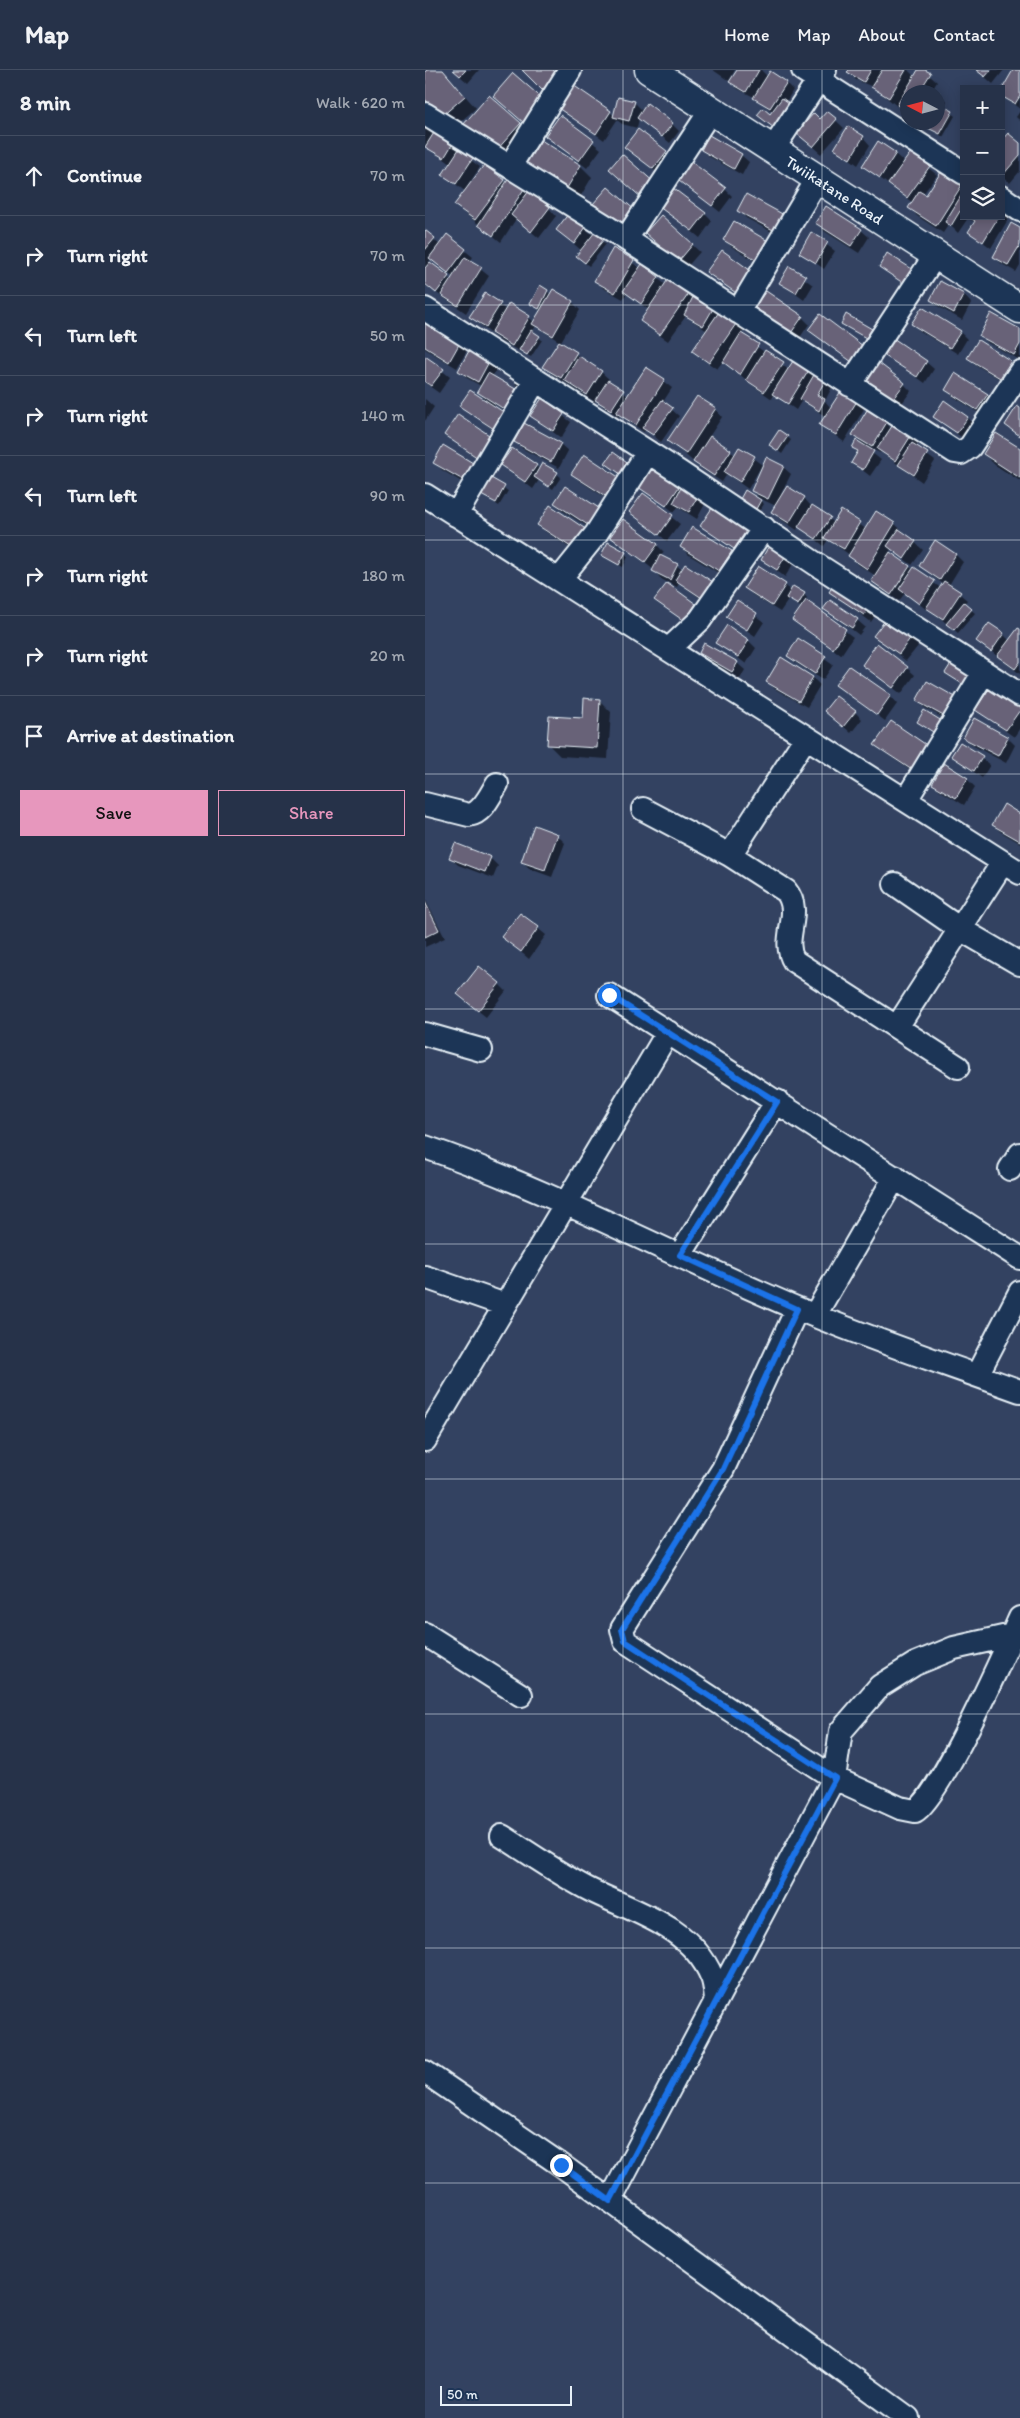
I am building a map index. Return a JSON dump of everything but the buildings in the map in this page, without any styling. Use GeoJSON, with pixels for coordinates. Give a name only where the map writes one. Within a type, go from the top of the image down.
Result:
{"type":"FeatureCollection","features":[{"type":"Feature","properties":{"kind":"main road","name":"Twiikatane Road"},"geometry":{"type":"LineString","coordinates":[[649,70],[1020,309]]}},
{"type":"Feature","properties":{"kind":"street"},"geometry":{"type":"LineString","coordinates":[[510,166],[570,70]]}},
{"type":"Feature","properties":{"kind":"street"},"geometry":{"type":"LineString","coordinates":[[773,149],[816,73],[960,170]]}},
{"type":"Feature","properties":{"kind":"street"},"geometry":{"type":"LineString","coordinates":[[626,239],[711,110]]}},
{"type":"Feature","properties":{"kind":"street"},"geometry":{"type":"LineString","coordinates":[[425,114],[626,239],[951,450],[961,453],[970,447],[1020,372]]}},
{"type":"Feature","properties":{"kind":"street"},"geometry":{"type":"LineString","coordinates":[[738,312],[818,178]]}},
{"type":"Feature","properties":{"kind":"street"},"geometry":{"type":"LineString","coordinates":[[1005,201],[1020,210]]}},
{"type":"Feature","properties":{"kind":"street"},"geometry":{"type":"LineString","coordinates":[[850,385],[936,254]]}},
{"type":"Feature","properties":{"kind":"street"},"geometry":{"type":"LineString","coordinates":[[425,309],[1020,695]]}},
{"type":"Feature","properties":{"kind":"street"},"geometry":{"type":"LineString","coordinates":[[456,515],[535,381]]}},
{"type":"Feature","properties":{"kind":"street"},"geometry":{"type":"LineString","coordinates":[[559,580],[596,534],[648,452]]}},
{"type":"Feature","properties":{"kind":"street"},"geometry":{"type":"LineString","coordinates":[[425,495],[1012,867],[960,929],[897,1027]]}},
{"type":"Feature","properties":{"kind":"street"},"geometry":{"type":"LineString","coordinates":[[669,649],[700,620],[764,528]]}},
{"type":"Feature","properties":{"kind":"street"},"geometry":{"type":"LineString","coordinates":[[906,800],[984,672]]}},
{"type":"Feature","properties":{"kind":"street"},"geometry":{"type":"LineString","coordinates":[[730,855],[806,737]]}},
{"type":"Feature","properties":{"kind":"street"},"geometry":{"type":"LineString","coordinates":[[425,804],[475,814],[480,810],[497,784]]}},
{"type":"Feature","properties":{"kind":"street"},"geometry":{"type":"LineString","coordinates":[[643,809],[730,855],[786,891],[791,897],[794,912],[789,946],[795,960],[958,1067]]}},
{"type":"Feature","properties":{"kind":"street"},"geometry":{"type":"LineString","coordinates":[[895,884],[960,929],[1020,964]]}},
{"type":"Feature","properties":{"kind":"street"},"geometry":{"type":"LineString","coordinates":[[609,995],[1020,1258]]}},
{"type":"Feature","properties":{"kind":"street"},"geometry":{"type":"LineString","coordinates":[[425,1440],[667,1032]]}},
{"type":"Feature","properties":{"kind":"street"},"geometry":{"type":"LineString","coordinates":[[425,1034],[481,1050]]}},
{"type":"Feature","properties":{"kind":"street"},"geometry":{"type":"LineString","coordinates":[[680,1255],[777,1102]]}},
{"type":"Feature","properties":{"kind":"street"},"geometry":{"type":"LineString","coordinates":[[425,1147],[567,1203],[806,1312],[1020,1391]]}},
{"type":"Feature","properties":{"kind":"street"},"geometry":{"type":"LineString","coordinates":[[895,1177],[806,1312],[723,1469],[622,1629],[625,1641],[835,1778],[900,1808],[915,1811],[922,1808],[958,1747],[1016,1627]]}},
{"type":"Feature","properties":{"kind":"street"},"geometry":{"type":"LineString","coordinates":[[425,1277],[505,1305]]}},
{"type":"Feature","properties":{"kind":"street"},"geometry":{"type":"LineString","coordinates":[[977,1375],[1020,1292]]}},
{"type":"Feature","properties":{"kind":"street"},"geometry":{"type":"LineString","coordinates":[[610,2201],[835,1778],[841,1731],[880,1686],[915,1664],[954,1648],[1016,1627]]}},
{"type":"Feature","properties":{"kind":"street"},"geometry":{"type":"LineString","coordinates":[[425,1634],[521,1695]]}},
{"type":"Feature","properties":{"kind":"street"},"geometry":{"type":"LineString","coordinates":[[503,1836],[589,1890],[663,1923],[687,1942],[702,1961],[712,1978],[716,2000]]}},
{"type":"Feature","properties":{"kind":"street"},"geometry":{"type":"LineString","coordinates":[[425,2072],[610,2201],[908,2418]]}},
{"type":"Feature","properties":{"kind":"route"},"geometry":{"type":"LineString","coordinates":[[561,2165],[610,2201],[790,1858],[835,1778],[625,1641],[622,1629],[723,1469],[797,1309],[680,1255],[777,1102],[609,995]]}}]}
